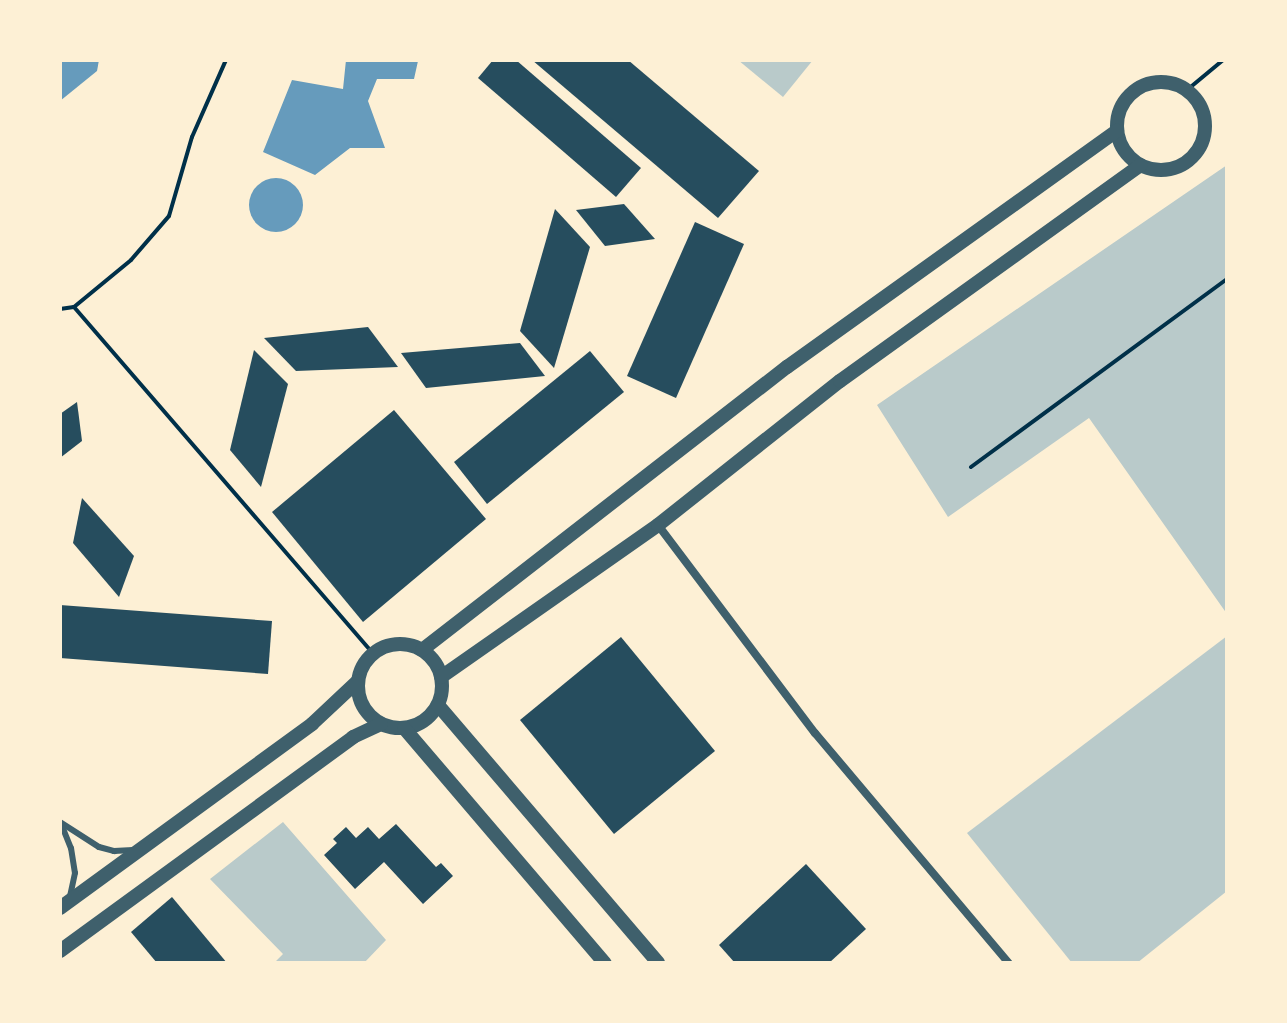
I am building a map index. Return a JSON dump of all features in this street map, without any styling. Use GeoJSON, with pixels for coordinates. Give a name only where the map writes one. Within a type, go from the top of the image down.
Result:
{"type":"FeatureCollection","features":[{"type":"Feature","properties":{"kind":"street"},"geometry":{"type":"LineString","coordinates":[[1159,81],[1187,90],[1204,114],[1205,128],[1195,155],[1170,169],[1141,165],[1129,157],[1117,131],[1117,116],[1132,91],[1159,81]]}},
{"type":"Feature","properties":{"kind":"street"},"geometry":{"type":"LineString","coordinates":[[422,650],[787,367],[1117,131]]}},
{"type":"Feature","properties":{"kind":"street"},"geometry":{"type":"LineString","coordinates":[[441,677],[658,525],[840,381],[1141,165]]}},
{"type":"Feature","properties":{"kind":"street"},"geometry":{"type":"LineString","coordinates":[[658,525],[815,733],[1009,963]]}},
{"type":"Feature","properties":{"kind":"street"},"geometry":{"type":"LineString","coordinates":[[64,905],[312,724],[358,681],[364,663],[373,653],[397,644],[422,650],[431,657],[441,677],[438,705],[418,725],[404,728],[381,724],[364,709],[358,681]]}},
{"type":"Feature","properties":{"kind":"street"},"geometry":{"type":"LineString","coordinates":[[438,705],[658,963]]}},
{"type":"Feature","properties":{"kind":"street"},"geometry":{"type":"LineString","coordinates":[[60,951],[353,737],[381,724]]}},
{"type":"Feature","properties":{"kind":"street"},"geometry":{"type":"LineString","coordinates":[[404,728],[605,963]]}},
{"type":"Feature","properties":{"kind":"lane"},"geometry":{"type":"LineString","coordinates":[[60,823],[99,847],[114,851],[141,849]]}},
{"type":"Feature","properties":{"kind":"lane"},"geometry":{"type":"LineString","coordinates":[[60,823],[71,848],[75,873],[64,905]]}},
{"type":"Feature","properties":{"kind":"path"},"geometry":{"type":"LineString","coordinates":[[60,309],[74,307],[131,260],[169,216],[192,137],[226,60]]}},
{"type":"Feature","properties":{"kind":"path"},"geometry":{"type":"LineString","coordinates":[[1187,90],[1223,60]]}},
{"type":"Feature","properties":{"kind":"path"},"geometry":{"type":"LineString","coordinates":[[971,467],[1227,279]]}},
{"type":"Feature","properties":{"kind":"path"},"geometry":{"type":"LineString","coordinates":[[74,307],[373,653]]}},
{"type":"Feature","properties":{"kind":"shaded area"},"geometry":{"type":"Polygon","coordinates":[[[738,60],[813,60],[783,97],[738,60]]]}},
{"type":"Feature","properties":{"kind":"shaded area"},"geometry":{"type":"Polygon","coordinates":[[[1227,165],[1227,614],[1089,418],[948,517],[877,405],[1227,165]]]}},
{"type":"Feature","properties":{"kind":"shaded area"},"geometry":{"type":"Polygon","coordinates":[[[1227,636],[1227,891],[1137,963],[1072,963],[967,833],[1227,636]]]}},
{"type":"Feature","properties":{"kind":"shaded area"},"geometry":{"type":"Polygon","coordinates":[[[283,822],[386,940],[364,963],[274,963],[283,954],[210,879],[283,822]]]}},
{"type":"Feature","properties":{"kind":"water"},"geometry":{"type":"Polygon","coordinates":[[[60,60],[99,60],[97,71],[60,101],[60,60]]]}},
{"type":"Feature","properties":{"kind":"water"},"geometry":{"type":"Polygon","coordinates":[[[346,60],[418,61],[414,79],[377,79],[368,101],[385,148],[350,148],[315,175],[263,152],[292,80],[343,89],[346,60]]]}},
{"type":"Feature","properties":{"kind":"water"},"geometry":{"type":"Polygon","coordinates":[[[276,178],[295,186],[303,205],[295,224],[276,232],[257,224],[249,205],[257,186],[276,178]]]}},
{"type":"Feature","properties":{"kind":"building"},"geometry":{"type":"Polygon","coordinates":[[[493,60],[516,60],[641,168],[616,197],[478,78],[493,60]]]}},
{"type":"Feature","properties":{"kind":"building"},"geometry":{"type":"Polygon","coordinates":[[[532,60],[628,60],[759,171],[718,218],[532,60]]]}},
{"type":"Feature","properties":{"kind":"building"},"geometry":{"type":"Polygon","coordinates":[[[624,204],[655,239],[605,246],[576,210],[624,204]]]}},
{"type":"Feature","properties":{"kind":"building"},"geometry":{"type":"Polygon","coordinates":[[[555,209],[590,247],[554,368],[520,331],[555,209]]]}},
{"type":"Feature","properties":{"kind":"building"},"geometry":{"type":"Polygon","coordinates":[[[695,222],[744,244],[676,398],[627,376],[695,222]]]}},
{"type":"Feature","properties":{"kind":"building"},"geometry":{"type":"Polygon","coordinates":[[[368,327],[398,367],[296,371],[264,338],[368,327]]]}},
{"type":"Feature","properties":{"kind":"building"},"geometry":{"type":"Polygon","coordinates":[[[520,343],[545,376],[426,388],[401,353],[520,343]]]}},
{"type":"Feature","properties":{"kind":"building"},"geometry":{"type":"Polygon","coordinates":[[[254,350],[288,384],[261,487],[230,450],[254,350]]]}},
{"type":"Feature","properties":{"kind":"building"},"geometry":{"type":"Polygon","coordinates":[[[590,351],[624,392],[487,504],[454,462],[590,351]]]}},
{"type":"Feature","properties":{"kind":"building"},"geometry":{"type":"Polygon","coordinates":[[[77,402],[82,441],[60,458],[60,414],[77,402]]]}},
{"type":"Feature","properties":{"kind":"building"},"geometry":{"type":"Polygon","coordinates":[[[394,410],[486,519],[363,622],[272,512],[394,410]]]}},
{"type":"Feature","properties":{"kind":"building"},"geometry":{"type":"Polygon","coordinates":[[[82,498],[134,556],[119,597],[73,543],[82,498]]]}},
{"type":"Feature","properties":{"kind":"building"},"geometry":{"type":"Polygon","coordinates":[[[60,605],[272,621],[268,674],[60,658],[60,605]]]}},
{"type":"Feature","properties":{"kind":"building"},"geometry":{"type":"Polygon","coordinates":[[[621,637],[715,751],[614,834],[520,720],[621,637]]]}},
{"type":"Feature","properties":{"kind":"building"},"geometry":{"type":"Polygon","coordinates":[[[396,824],[436,867],[441,863],[453,876],[423,904],[384,862],[355,889],[324,855],[337,843],[333,839],[346,827],[356,838],[368,827],[379,839],[396,824]]]}},
{"type":"Feature","properties":{"kind":"building"},"geometry":{"type":"Polygon","coordinates":[[[806,864],[866,929],[829,963],[735,963],[719,945],[806,864]]]}},
{"type":"Feature","properties":{"kind":"building"},"geometry":{"type":"Polygon","coordinates":[[[172,897],[227,963],[157,963],[131,932],[172,897]]]}}]}
